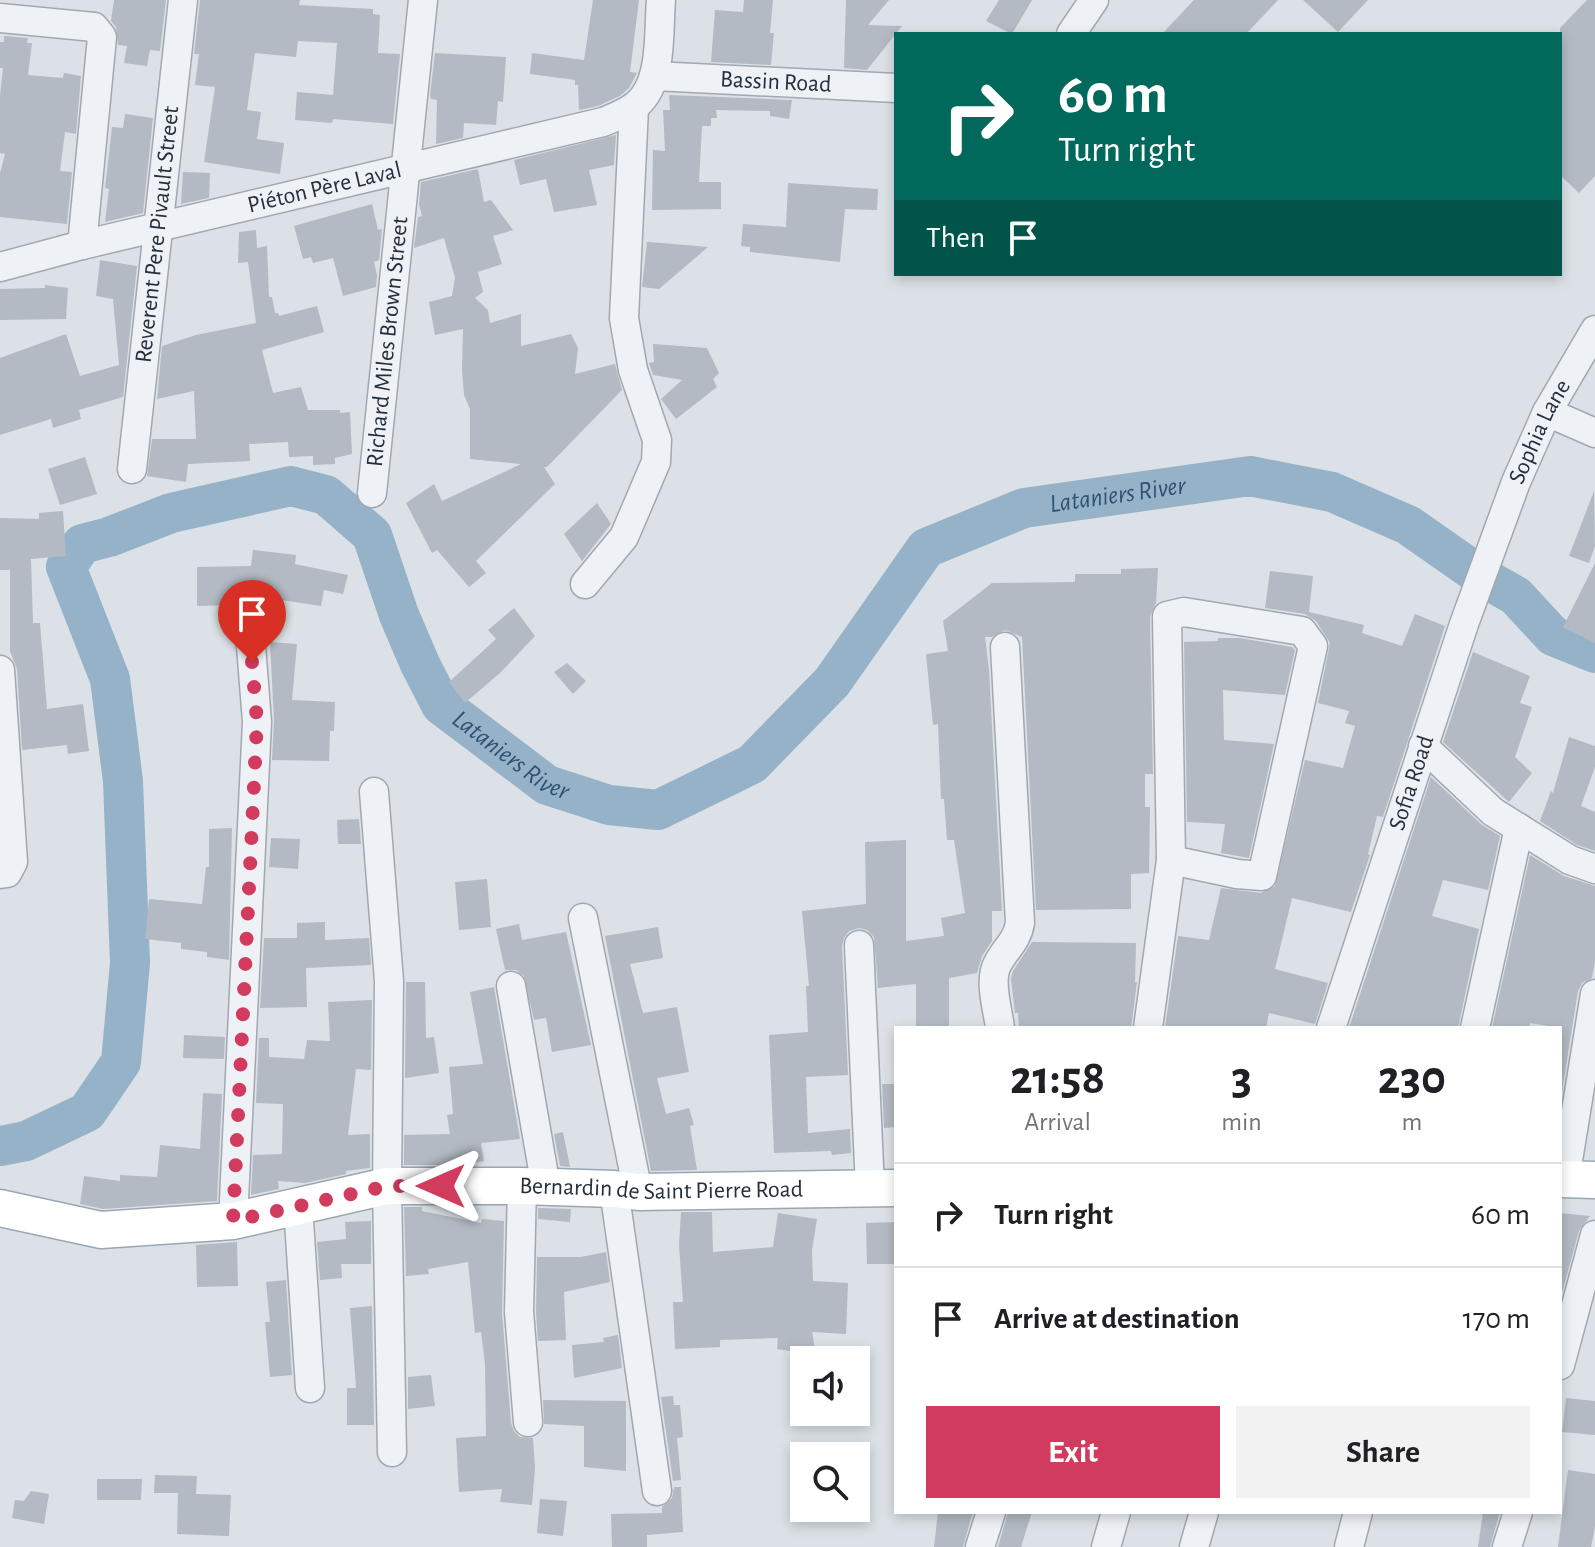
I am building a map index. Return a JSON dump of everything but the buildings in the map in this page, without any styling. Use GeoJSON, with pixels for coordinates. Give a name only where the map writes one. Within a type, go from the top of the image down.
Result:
{"type":"FeatureCollection","features":[{"type":"Feature","properties":{"kind":"main road","name":"Bernardin de Saint Pierre Road"},"geometry":{"type":"LineString","coordinates":[[0,1208],[101,1230],[233,1221],[387,1186],[626,1191],[883,1188]]}},
{"type":"Feature","properties":{"kind":"street","name":"Reverent Pere Pivault Street"},"geometry":{"type":"LineString","coordinates":[[132,469],[183,0]]}},
{"type":"Feature","properties":{"kind":"street","name":"Richard Miles Brown Street"},"geometry":{"type":"LineString","coordinates":[[372,493],[423,0]]}},
{"type":"Feature","properties":{"kind":"street"},"geometry":{"type":"LineString","coordinates":[[585,584],[624,537],[656,462],[657,440],[633,370],[624,318],[644,94],[661,0]]}},
{"type":"Feature","properties":{"kind":"street"},"geometry":{"type":"LineString","coordinates":[[1072,32],[1094,0]]}},
{"type":"Feature","properties":{"kind":"street"},"geometry":{"type":"LineString","coordinates":[[0,18],[94,27],[102,37],[82,245]]}},
{"type":"Feature","properties":{"kind":"street","name":"Bassin Road"},"geometry":{"type":"LineString","coordinates":[[644,94],[894,88]]}},
{"type":"Feature","properties":{"kind":"street","name":"Piéton Père Laval"},"geometry":{"type":"LineString","coordinates":[[0,267],[603,122],[644,94]]}},
{"type":"Feature","properties":{"kind":"street","name":"Sophia Lane"},"geometry":{"type":"LineString","coordinates":[[1494,540],[1547,412],[1595,330]]}},
{"type":"Feature","properties":{"kind":"street"},"geometry":{"type":"LineString","coordinates":[[1547,412],[1595,433]]}},
{"type":"Feature","properties":{"kind":"street","name":"Sofia Road"},"geometry":{"type":"LineString","coordinates":[[1332,1026],[1494,540]]}},
{"type":"Feature","properties":{"kind":"street"},"geometry":{"type":"LineString","coordinates":[[1148,1026],[1171,860],[1167,616],[1184,612],[1302,631],[1313,646],[1262,876],[1171,860]]}},
{"type":"Feature","properties":{"kind":"street"},"geometry":{"type":"LineString","coordinates":[[233,1221],[257,722],[250,633]]}},
{"type":"Feature","properties":{"kind":"street"},"geometry":{"type":"LineString","coordinates":[[1000,1026],[994,974],[999,961],[1013,943],[1020,923],[1005,647]]}},
{"type":"Feature","properties":{"kind":"street"},"geometry":{"type":"LineString","coordinates":[[0,670],[13,862],[7,873],[0,874]]}},
{"type":"Feature","properties":{"kind":"street"},"geometry":{"type":"LineString","coordinates":[[1423,746],[1493,812],[1570,860],[1595,869]]}},
{"type":"Feature","properties":{"kind":"street"},"geometry":{"type":"LineString","coordinates":[[374,792],[389,981],[387,1186],[392,1452]]}},
{"type":"Feature","properties":{"kind":"street"},"geometry":{"type":"LineString","coordinates":[[1475,1026],[1519,828]]}},
{"type":"Feature","properties":{"kind":"street"},"geometry":{"type":"LineString","coordinates":[[583,918],[626,1191],[657,1491]]}},
{"type":"Feature","properties":{"kind":"street"},"geometry":{"type":"LineString","coordinates":[[859,945],[883,1188]]}},
{"type":"Feature","properties":{"kind":"street"},"geometry":{"type":"LineString","coordinates":[[511,986],[534,1187],[519,1312],[528,1422]]}},
{"type":"Feature","properties":{"kind":"street"},"geometry":{"type":"LineString","coordinates":[[1573,1179],[1595,994]]}},
{"type":"Feature","properties":{"kind":"street"},"geometry":{"type":"LineString","coordinates":[[298,1206],[310,1388]]}},
{"type":"Feature","properties":{"kind":"street"},"geometry":{"type":"LineString","coordinates":[[1562,1358],[1595,1235]]}},
{"type":"Feature","properties":{"kind":"street"},"geometry":{"type":"LineString","coordinates":[[980,1547],[990,1514]]}},
{"type":"Feature","properties":{"kind":"street"},"geometry":{"type":"LineString","coordinates":[[1106,1547],[1115,1514]]}},
{"type":"Feature","properties":{"kind":"street"},"geometry":{"type":"LineString","coordinates":[[1194,1547],[1203,1514]]}},
{"type":"Feature","properties":{"kind":"street"},"geometry":{"type":"LineString","coordinates":[[1349,1547],[1357,1514]]}},
{"type":"Feature","properties":{"kind":"street"},"geometry":{"type":"LineString","coordinates":[[1507,1547],[1517,1514]]}},
{"type":"Feature","properties":{"kind":"waterway","name":"Lataniers River"},"geometry":{"type":"LineString","coordinates":[[0,1146],[26,1141],[87,1112],[121,1062],[130,963],[123,781],[110,679],[66,567],[82,544],[171,513],[291,486],[326,495],[372,535],[399,615],[441,705],[547,785],[609,805],[658,810],[752,764],[832,682],[926,548],[1024,508],[1250,476],[1332,492],[1408,525],[1481,576],[1516,596],[1553,636],[1595,653]]}},
{"type":"Feature","properties":{"kind":"route"},"geometry":{"type":"LineString","coordinates":[[252,662],[257,722],[233,1221],[387,1186],[441,1186]]}}]}
